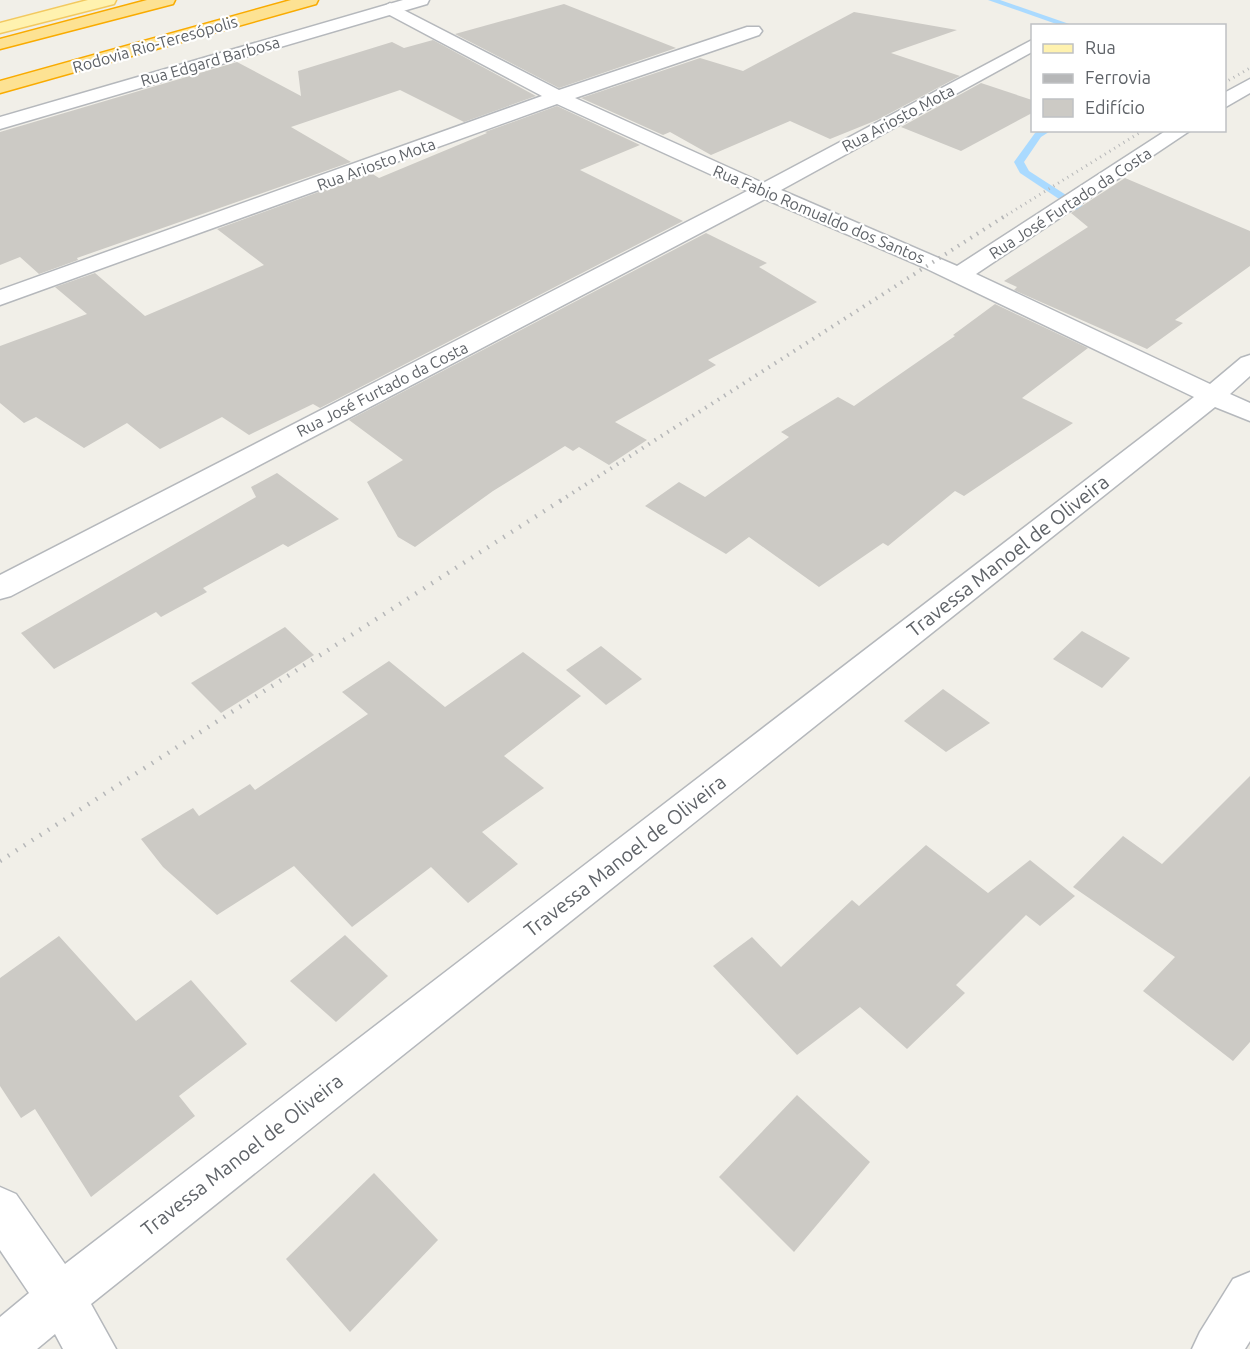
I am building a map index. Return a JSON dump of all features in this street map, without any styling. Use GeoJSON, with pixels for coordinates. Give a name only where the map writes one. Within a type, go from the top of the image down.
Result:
{"type":"FeatureCollection","features":[{"type":"Feature","properties":{"kind":"highway"},"geometry":{"type":"LineString","coordinates":[[0,44],[167,0]]}},
{"type":"Feature","properties":{"kind":"highway","name":"Rodovia Rio-Teresópolis"},"geometry":{"type":"LineString","coordinates":[[0,87],[310,0]]}},
{"type":"Feature","properties":{"kind":"highway"},"geometry":{"type":"LineString","coordinates":[[0,108],[51,81],[107,57]]}},
{"type":"Feature","properties":{"kind":"main road"},"geometry":{"type":"LineString","coordinates":[[0,28],[108,0]]}},
{"type":"Feature","properties":{"kind":"street","name":"Rua Edgard Barbosa"},"geometry":{"type":"LineString","coordinates":[[0,123],[421,0]]}},
{"type":"Feature","properties":{"kind":"street","name":"Rua Fabio Romualdo dos Santos"},"geometry":{"type":"LineString","coordinates":[[390,8],[558,98],[764,191],[959,275],[1250,413]]}},
{"type":"Feature","properties":{"kind":"street","name":"Rua Ariosto Mota"},"geometry":{"type":"LineString","coordinates":[[0,298],[558,98],[753,31]]}},
{"type":"Feature","properties":{"kind":"street","name":"Rua Ariosto Mota"},"geometry":{"type":"LineString","coordinates":[[764,191],[1031,46]]}},
{"type":"Feature","properties":{"kind":"street"},"geometry":{"type":"LineString","coordinates":[[1226,101],[1250,85]]}},
{"type":"Feature","properties":{"kind":"street","name":"Rua José Furtado da Costa"},"geometry":{"type":"LineString","coordinates":[[959,275],[1178,132]]}},
{"type":"Feature","properties":{"kind":"street","name":"Rua José Furtado da Costa"},"geometry":{"type":"LineString","coordinates":[[0,588],[764,191]]}},
{"type":"Feature","properties":{"kind":"street","name":"Travessa Manoel de Oliveira"},"geometry":{"type":"LineString","coordinates":[[0,1349],[60,1298],[1212,396],[1250,363]]}},
{"type":"Feature","properties":{"kind":"street"},"geometry":{"type":"LineString","coordinates":[[0,1210],[60,1298],[91,1349]]}},
{"type":"Feature","properties":{"kind":"street"},"geometry":{"type":"LineString","coordinates":[[1217,1349],[1250,1296]]}},
{"type":"Feature","properties":{"kind":"building"},"geometry":{"type":"Polygon","coordinates":[[[564,4],[676,48],[559,88],[455,34],[564,4]]]}},
{"type":"Feature","properties":{"kind":"building"},"geometry":{"type":"Polygon","coordinates":[[[854,12],[957,30],[891,53],[960,76],[877,120],[830,139],[790,121],[711,155],[670,132],[663,135],[581,98],[700,58],[743,71],[854,12]]]}},
{"type":"Feature","properties":{"kind":"building"},"geometry":{"type":"Polygon","coordinates":[[[433,40],[536,96],[464,122],[400,90],[291,127],[351,162],[77,258],[78,260],[39,274],[20,257],[0,265],[0,132],[237,62],[301,96],[298,71],[392,42],[404,48],[433,40]]]}},
{"type":"Feature","properties":{"kind":"building"},"geometry":{"type":"Polygon","coordinates":[[[981,83],[1031,100],[1031,114],[961,151],[901,127],[981,83]]]}},
{"type":"Feature","properties":{"kind":"building"},"geometry":{"type":"Polygon","coordinates":[[[557,106],[640,145],[580,170],[683,221],[320,408],[313,404],[249,435],[222,417],[160,449],[127,423],[84,448],[36,417],[24,423],[0,403],[0,346],[87,314],[55,287],[95,273],[145,316],[264,265],[217,229],[371,173],[379,178],[487,133],[485,132],[557,106]]]}},
{"type":"Feature","properties":{"kind":"building"},"geometry":{"type":"Polygon","coordinates":[[[1125,178],[1250,231],[1250,266],[1175,320],[1183,323],[1147,349],[1014,290],[1017,287],[1004,281],[1088,227],[1071,213],[1125,178]]]}},
{"type":"Feature","properties":{"kind":"building"},"geometry":{"type":"Polygon","coordinates":[[[706,233],[767,263],[759,267],[817,302],[708,360],[716,365],[615,422],[647,440],[609,465],[579,447],[573,451],[565,446],[493,491],[415,547],[398,537],[367,482],[403,460],[349,420],[706,233]]]}},
{"type":"Feature","properties":{"kind":"building"},"geometry":{"type":"Polygon","coordinates":[[[995,304],[1088,348],[1022,398],[1073,423],[964,496],[955,491],[888,546],[883,543],[819,587],[749,537],[726,554],[645,506],[679,482],[705,497],[789,437],[781,432],[838,397],[854,406],[955,336],[953,335],[995,304]]]}},
{"type":"Feature","properties":{"kind":"building"},"geometry":{"type":"Polygon","coordinates":[[[277,473],[339,519],[288,547],[283,544],[203,588],[207,592],[161,617],[156,612],[54,669],[21,633],[256,497],[251,487],[277,473]]]}},
{"type":"Feature","properties":{"kind":"building"},"geometry":{"type":"Polygon","coordinates":[[[285,627],[314,655],[221,713],[191,683],[285,627]]]}},
{"type":"Feature","properties":{"kind":"building"},"geometry":{"type":"Polygon","coordinates":[[[1082,631],[1130,658],[1102,688],[1053,659],[1082,631]]]}},
{"type":"Feature","properties":{"kind":"building"},"geometry":{"type":"Polygon","coordinates":[[[601,646],[642,679],[606,705],[566,670],[601,646]]]}},
{"type":"Feature","properties":{"kind":"building"},"geometry":{"type":"Polygon","coordinates":[[[523,652],[581,696],[504,756],[544,788],[482,832],[518,864],[468,903],[431,867],[352,927],[294,866],[217,915],[163,867],[141,839],[193,808],[199,816],[250,784],[255,790],[368,714],[342,692],[389,661],[445,707],[523,652]]]}},
{"type":"Feature","properties":{"kind":"building"},"geometry":{"type":"Polygon","coordinates":[[[943,689],[990,723],[946,752],[904,721],[943,689]]]}},
{"type":"Feature","properties":{"kind":"building"},"geometry":{"type":"Polygon","coordinates":[[[1250,776],[1250,1042],[1233,1061],[1143,991],[1175,957],[1073,887],[1123,836],[1162,864],[1250,776]]]}},
{"type":"Feature","properties":{"kind":"building"},"geometry":{"type":"Polygon","coordinates":[[[926,845],[988,893],[1030,860],[1075,896],[1040,926],[1026,915],[956,985],[965,993],[907,1049],[860,1007],[797,1055],[713,966],[752,937],[781,967],[852,900],[859,906],[926,845]]]}},
{"type":"Feature","properties":{"kind":"building"},"geometry":{"type":"Polygon","coordinates":[[[345,935],[388,976],[336,1022],[290,981],[345,935]]]}},
{"type":"Feature","properties":{"kind":"building"},"geometry":{"type":"Polygon","coordinates":[[[59,936],[136,1021],[191,980],[247,1044],[179,1096],[195,1116],[91,1197],[35,1109],[21,1118],[0,1086],[0,978],[59,936]]]}},
{"type":"Feature","properties":{"kind":"building"},"geometry":{"type":"Polygon","coordinates":[[[797,1095],[870,1162],[794,1252],[719,1177],[797,1095]]]}},
{"type":"Feature","properties":{"kind":"building"},"geometry":{"type":"Polygon","coordinates":[[[374,1173],[438,1240],[350,1332],[286,1259],[374,1173]]]}},
{"type":"Feature","properties":{"kind":"waterway"},"geometry":{"type":"LineString","coordinates":[[992,0],[1065,24]]}},
{"type":"Feature","properties":{"kind":"waterway"},"geometry":{"type":"LineString","coordinates":[[1044,132],[1038,135],[1019,162],[1025,173],[1093,217]]}},
{"type":"Feature","properties":{"kind":"railway"},"geometry":{"type":"LineString","coordinates":[[1226,82],[1250,68]]}},
{"type":"Feature","properties":{"kind":"railway"},"geometry":{"type":"LineString","coordinates":[[1002,218],[1141,132]]}},
{"type":"Feature","properties":{"kind":"railway"},"geometry":{"type":"LineString","coordinates":[[560,501],[1005,216]]}},
{"type":"Feature","properties":{"kind":"railway"},"geometry":{"type":"LineString","coordinates":[[0,861],[563,499]]}}]}
